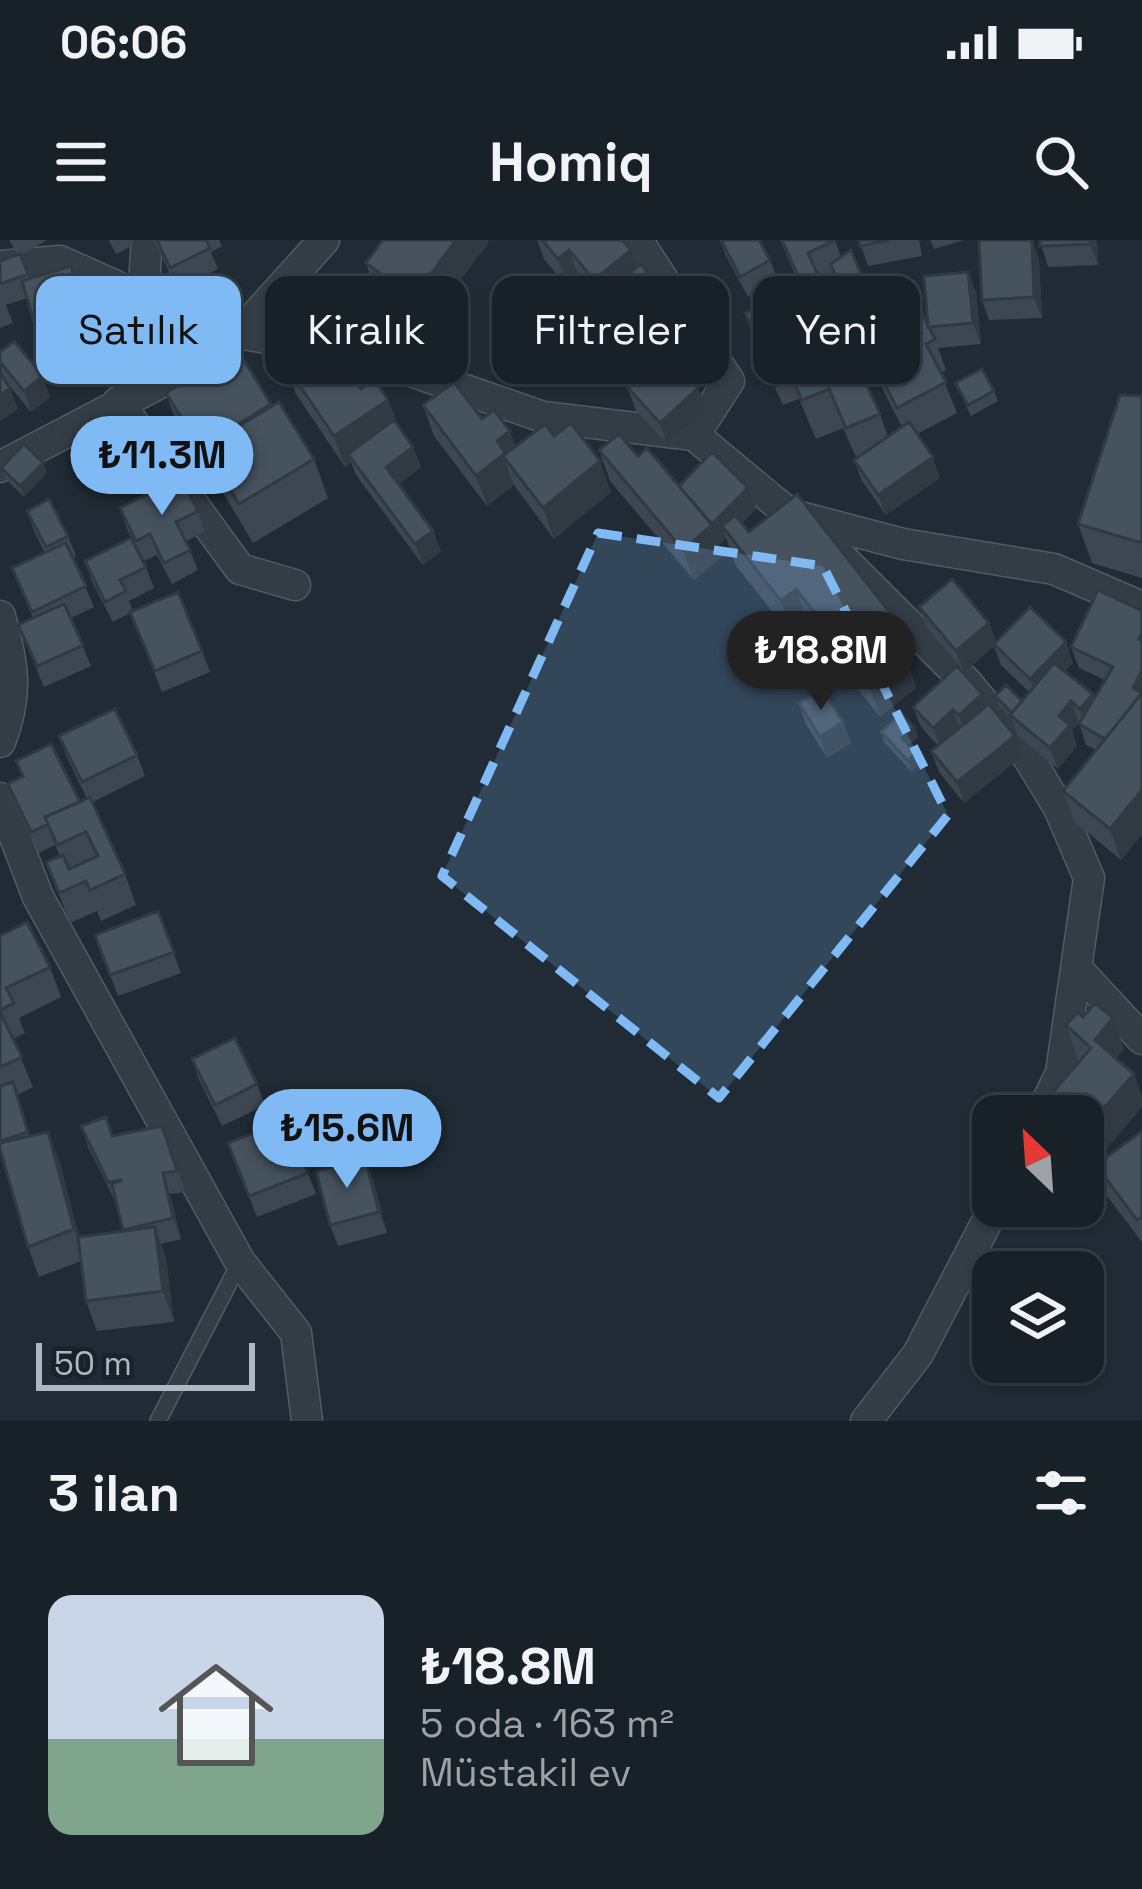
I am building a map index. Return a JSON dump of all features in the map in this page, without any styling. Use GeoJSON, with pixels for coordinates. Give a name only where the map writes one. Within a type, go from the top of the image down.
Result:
{"type":"FeatureCollection","features":[{"type":"Feature","properties":{"kind":"street"},"geometry":{"type":"LineString","coordinates":[[144,276],[147,240]]}},
{"type":"Feature","properties":{"kind":"street"},"geometry":{"type":"LineString","coordinates":[[241,332],[324,240]]}},
{"type":"Feature","properties":{"kind":"street"},"geometry":{"type":"LineString","coordinates":[[637,240],[729,381],[694,435]]}},
{"type":"Feature","properties":{"kind":"street"},"geometry":{"type":"LineString","coordinates":[[0,266],[60,261],[95,276]]}},
{"type":"Feature","properties":{"kind":"street"},"geometry":{"type":"LineString","coordinates":[[241,333],[382,361],[543,417],[694,435],[840,556],[968,685],[1028,757],[1059,808],[1089,878],[1061,1073],[1050,1095]]}},
{"type":"Feature","properties":{"kind":"street"},"geometry":{"type":"LineString","coordinates":[[0,467],[156,384]]}},
{"type":"Feature","properties":{"kind":"street"},"geometry":{"type":"LineString","coordinates":[[118,402],[240,569],[295,585]]}},
{"type":"Feature","properties":{"kind":"street"},"geometry":{"type":"LineString","coordinates":[[789,514],[903,544],[1054,568],[1142,607]]}},
{"type":"Feature","properties":{"kind":"street"},"geometry":{"type":"LineString","coordinates":[[0,616],[13,663],[13,709],[0,742]]}},
{"type":"Feature","properties":{"kind":"street"},"geometry":{"type":"LineString","coordinates":[[0,798],[38,897],[240,1262],[296,1333],[307,1421]]}},
{"type":"Feature","properties":{"kind":"street"},"geometry":{"type":"LineString","coordinates":[[1077,969],[1142,1039]]}},
{"type":"Feature","properties":{"kind":"street"},"geometry":{"type":"LineString","coordinates":[[866,1421],[918,1354],[984,1227]]}},
{"type":"Feature","properties":{"kind":"lane"},"geometry":{"type":"LineString","coordinates":[[158,1421],[240,1262]]}},
{"type":"Feature","properties":{"kind":"highlighted area"},"geometry":{"type":"Polygon","coordinates":[[[598,533],[823,566],[948,815],[719,1098],[442,876],[598,533]]]}},
{"type":"Feature","properties":{"kind":"building"},"geometry":{"type":"Polygon","coordinates":[[[157,240],[206,240],[210,248],[170,268],[157,240]]]}},
{"type":"Feature","properties":{"kind":"building"},"geometry":{"type":"Polygon","coordinates":[[[383,240],[456,240],[429,276],[383,276],[366,263],[383,240]]]}},
{"type":"Feature","properties":{"kind":"building"},"geometry":{"type":"Polygon","coordinates":[[[542,240],[622,240],[631,250],[599,276],[591,276],[569,250],[558,259],[542,240]]]}},
{"type":"Feature","properties":{"kind":"building"},"geometry":{"type":"Polygon","coordinates":[[[721,240],[759,240],[770,260],[740,277],[721,240]]]}},
{"type":"Feature","properties":{"kind":"building"},"geometry":{"type":"Polygon","coordinates":[[[782,240],[835,240],[808,253],[818,276],[798,276],[782,240]]]}},
{"type":"Feature","properties":{"kind":"building"},"geometry":{"type":"Polygon","coordinates":[[[979,240],[1032,240],[1034,297],[982,300],[979,240]]]}},
{"type":"Feature","properties":{"kind":"building"},"geometry":{"type":"Polygon","coordinates":[[[1040,240],[1090,240],[1090,244],[1040,246],[1040,240]]]}},
{"type":"Feature","properties":{"kind":"building"},"geometry":{"type":"Polygon","coordinates":[[[851,250],[862,276],[836,276],[831,264],[851,250]]]}},
{"type":"Feature","properties":{"kind":"building"},"geometry":{"type":"Polygon","coordinates":[[[20,254],[28,274],[0,284],[0,261],[20,254]]]}},
{"type":"Feature","properties":{"kind":"building"},"geometry":{"type":"Polygon","coordinates":[[[641,264],[650,276],[626,276],[641,264]]]}},
{"type":"Feature","properties":{"kind":"building"},"geometry":{"type":"Polygon","coordinates":[[[71,266],[74,276],[38,276],[71,266]]]}},
{"type":"Feature","properties":{"kind":"building"},"geometry":{"type":"Polygon","coordinates":[[[968,272],[973,323],[928,327],[924,276],[968,272]]]}},
{"type":"Feature","properties":{"kind":"building"},"geometry":{"type":"Polygon","coordinates":[[[36,277],[36,325],[35,325],[22,281],[36,277]]]}},
{"type":"Feature","properties":{"kind":"building"},"geometry":{"type":"Polygon","coordinates":[[[920,310],[935,339],[926,344],[946,382],[897,408],[885,384],[920,384],[920,310]]]}},
{"type":"Feature","properties":{"kind":"building"},"geometry":{"type":"Polygon","coordinates":[[[14,341],[36,368],[36,382],[24,391],[0,362],[0,352],[14,341]]]}},
{"type":"Feature","properties":{"kind":"building"},"geometry":{"type":"Polygon","coordinates":[[[241,355],[271,404],[200,448],[166,393],[181,384],[241,384],[241,355]]]}},
{"type":"Feature","properties":{"kind":"building"},"geometry":{"type":"Polygon","coordinates":[[[982,369],[994,391],[968,405],[955,383],[982,369]]]}},
{"type":"Feature","properties":{"kind":"building"},"geometry":{"type":"Polygon","coordinates":[[[0,373],[10,388],[0,395],[0,373]]]}},
{"type":"Feature","properties":{"kind":"building"},"geometry":{"type":"Polygon","coordinates":[[[299,384],[357,384],[361,389],[378,384],[388,400],[334,436],[299,384]]]}},
{"type":"Feature","properties":{"kind":"building"},"geometry":{"type":"Polygon","coordinates":[[[456,384],[482,419],[494,410],[510,431],[497,441],[505,453],[476,476],[423,405],[456,384]]]}},
{"type":"Feature","properties":{"kind":"building"},"geometry":{"type":"Polygon","coordinates":[[[632,384],[694,384],[698,388],[660,423],[628,388],[632,384]]]}},
{"type":"Feature","properties":{"kind":"building"},"geometry":{"type":"Polygon","coordinates":[[[795,384],[866,384],[880,414],[846,428],[829,389],[802,400],[795,384]]]}},
{"type":"Feature","properties":{"kind":"building"},"geometry":{"type":"Polygon","coordinates":[[[1120,395],[1142,396],[1142,543],[1078,524],[1120,395]]]}},
{"type":"Feature","properties":{"kind":"building"},"geometry":{"type":"Polygon","coordinates":[[[279,402],[314,459],[239,504],[204,447],[279,402]]]}},
{"type":"Feature","properties":{"kind":"building"},"geometry":{"type":"Polygon","coordinates":[[[394,420],[413,447],[386,467],[433,531],[415,544],[348,454],[394,420]]]}},
{"type":"Feature","properties":{"kind":"building"},"geometry":{"type":"Polygon","coordinates":[[[909,422],[933,457],[878,495],[854,460],[909,422]]]}},
{"type":"Feature","properties":{"kind":"building"},"geometry":{"type":"Polygon","coordinates":[[[571,423],[600,461],[543,508],[503,456],[545,424],[554,436],[571,423]]]}},
{"type":"Feature","properties":{"kind":"building"},"geometry":{"type":"Polygon","coordinates":[[[619,434],[638,456],[647,448],[712,525],[683,550],[599,450],[619,434]]]}},
{"type":"Feature","properties":{"kind":"building"},"geometry":{"type":"Polygon","coordinates":[[[24,444],[43,463],[20,486],[1,468],[24,444]]]}},
{"type":"Feature","properties":{"kind":"building"},"geometry":{"type":"Polygon","coordinates":[[[712,452],[748,488],[712,524],[679,486],[712,452]]]}},
{"type":"Feature","properties":{"kind":"building"},"geometry":{"type":"Polygon","coordinates":[[[181,477],[198,511],[176,522],[190,550],[164,563],[150,534],[136,541],[120,508],[181,477]]]}},
{"type":"Feature","properties":{"kind":"building"},"geometry":{"type":"Polygon","coordinates":[[[797,494],[891,614],[881,622],[902,649],[866,678],[796,589],[781,601],[722,526],[735,515],[749,532],[797,494]]]}},
{"type":"Feature","properties":{"kind":"building"},"geometry":{"type":"Polygon","coordinates":[[[49,499],[68,536],[46,547],[27,511],[49,499]]]}},
{"type":"Feature","properties":{"kind":"building"},"geometry":{"type":"Polygon","coordinates":[[[131,538],[146,567],[120,580],[126,591],[105,602],[85,561],[131,538]]]}},
{"type":"Feature","properties":{"kind":"building"},"geometry":{"type":"Polygon","coordinates":[[[66,543],[86,586],[32,612],[12,568],[66,543]]]}},
{"type":"Feature","properties":{"kind":"building"},"geometry":{"type":"Polygon","coordinates":[[[952,579],[989,623],[956,651],[919,607],[952,579]]]}},
{"type":"Feature","properties":{"kind":"building"},"geometry":{"type":"Polygon","coordinates":[[[1098,590],[1142,611],[1142,670],[1133,688],[1142,693],[1105,739],[1079,724],[1113,667],[1071,647],[1098,590]]]}},
{"type":"Feature","properties":{"kind":"building"},"geometry":{"type":"Polygon","coordinates":[[[178,592],[202,651],[155,671],[130,612],[178,592]]]}},
{"type":"Feature","properties":{"kind":"building"},"geometry":{"type":"Polygon","coordinates":[[[64,604],[83,645],[37,666],[18,625],[64,604]]]}},
{"type":"Feature","properties":{"kind":"building"},"geometry":{"type":"Polygon","coordinates":[[[1030,607],[1066,642],[1030,679],[994,644],[1030,607]]]}},
{"type":"Feature","properties":{"kind":"building"},"geometry":{"type":"Polygon","coordinates":[[[1054,663],[1093,694],[1080,709],[1071,701],[1059,716],[1070,725],[1050,748],[1010,715],[1054,663]]]}},
{"type":"Feature","properties":{"kind":"building"},"geometry":{"type":"Polygon","coordinates":[[[957,666],[982,694],[959,715],[953,710],[933,728],[913,707],[957,666]]]}},
{"type":"Feature","properties":{"kind":"building"},"geometry":{"type":"Polygon","coordinates":[[[1006,685],[1022,701],[1012,713],[995,696],[1006,685]]]}},
{"type":"Feature","properties":{"kind":"building"},"geometry":{"type":"Polygon","coordinates":[[[822,689],[843,722],[820,737],[799,703],[822,689]]]}},
{"type":"Feature","properties":{"kind":"building"},"geometry":{"type":"Polygon","coordinates":[[[1142,693],[1142,790],[1110,829],[1063,791],[1142,693]]]}},
{"type":"Feature","properties":{"kind":"building"},"geometry":{"type":"Polygon","coordinates":[[[989,704],[1015,736],[957,782],[931,751],[989,704]]]}},
{"type":"Feature","properties":{"kind":"building"},"geometry":{"type":"Polygon","coordinates":[[[115,709],[137,755],[82,782],[59,736],[115,709]]]}},
{"type":"Feature","properties":{"kind":"building"},"geometry":{"type":"Polygon","coordinates":[[[901,713],[914,727],[902,738],[916,753],[908,761],[881,732],[901,713]]]}},
{"type":"Feature","properties":{"kind":"building"},"geometry":{"type":"Polygon","coordinates":[[[51,744],[80,802],[45,817],[48,824],[31,832],[8,784],[23,776],[16,761],[51,744]]]}},
{"type":"Feature","properties":{"kind":"building"},"geometry":{"type":"Polygon","coordinates":[[[90,797],[125,874],[90,890],[86,881],[59,893],[46,862],[63,855],[69,869],[98,856],[86,832],[57,845],[45,817],[90,797]]]}},
{"type":"Feature","properties":{"kind":"building"},"geometry":{"type":"Polygon","coordinates":[[[158,911],[174,952],[110,975],[95,935],[158,911]]]}},
{"type":"Feature","properties":{"kind":"building"},"geometry":{"type":"Polygon","coordinates":[[[27,922],[50,967],[6,988],[14,1003],[0,1010],[0,936],[27,922]]]}},
{"type":"Feature","properties":{"kind":"building"},"geometry":{"type":"Polygon","coordinates":[[[1095,1003],[1113,1018],[1095,1040],[1134,1074],[1104,1108],[1104,1095],[1052,1093],[1091,1048],[1066,1025],[1078,1012],[1083,1017],[1095,1003]]]}},
{"type":"Feature","properties":{"kind":"building"},"geometry":{"type":"Polygon","coordinates":[[[0,1012],[22,1057],[0,1067],[0,1012]]]}},
{"type":"Feature","properties":{"kind":"building"},"geometry":{"type":"Polygon","coordinates":[[[235,1038],[257,1084],[215,1105],[192,1059],[235,1038]]]}},
{"type":"Feature","properties":{"kind":"building"},"geometry":{"type":"Polygon","coordinates":[[[13,1082],[28,1132],[0,1141],[0,1086],[13,1082]]]}},
{"type":"Feature","properties":{"kind":"building"},"geometry":{"type":"Polygon","coordinates":[[[106,1117],[112,1136],[162,1126],[177,1171],[163,1173],[173,1218],[123,1230],[112,1184],[122,1180],[108,1182],[81,1126],[106,1117]]]}},
{"type":"Feature","properties":{"kind":"building"},"geometry":{"type":"Polygon","coordinates":[[[287,1120],[308,1173],[249,1196],[228,1143],[287,1120]]]}},
{"type":"Feature","properties":{"kind":"building"},"geometry":{"type":"Polygon","coordinates":[[[1142,1131],[1142,1217],[1137,1220],[1104,1176],[1104,1159],[1142,1131]]]}},
{"type":"Feature","properties":{"kind":"building"},"geometry":{"type":"Polygon","coordinates":[[[48,1132],[74,1229],[28,1247],[0,1143],[48,1132]]]}},
{"type":"Feature","properties":{"kind":"building"},"geometry":{"type":"Polygon","coordinates":[[[365,1158],[379,1212],[330,1225],[316,1171],[365,1158]]]}},
{"type":"Feature","properties":{"kind":"building"},"geometry":{"type":"Polygon","coordinates":[[[155,1227],[163,1291],[86,1301],[78,1237],[155,1227]]]}}]}
